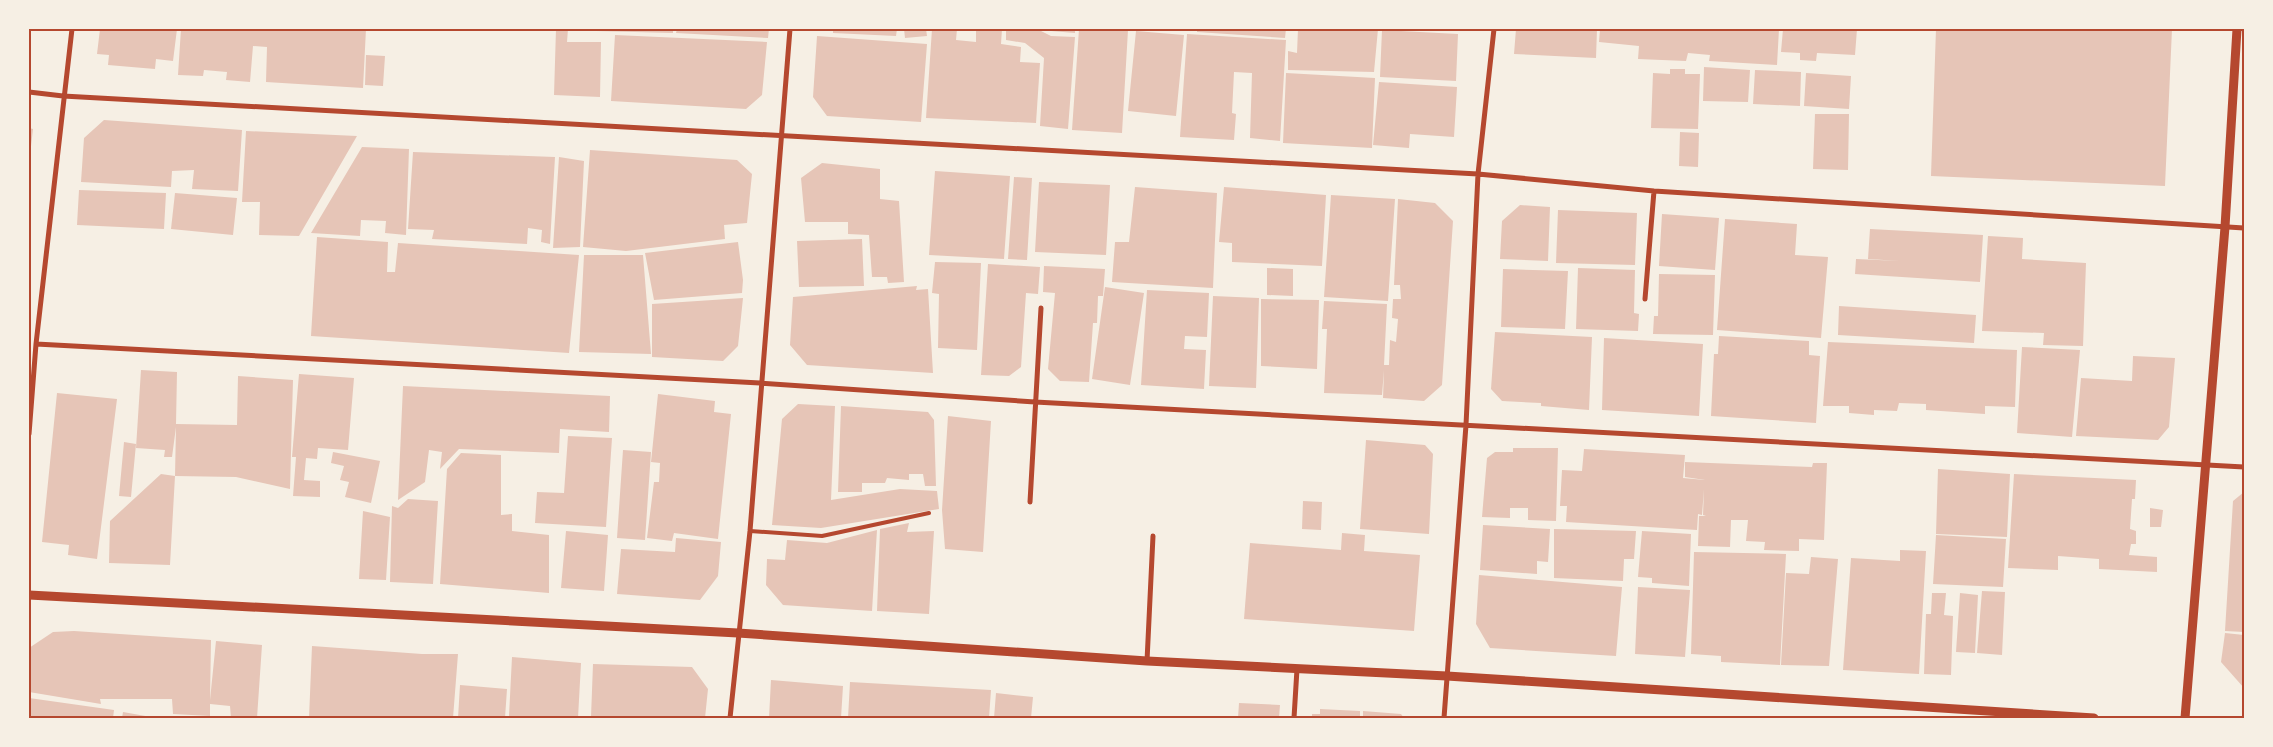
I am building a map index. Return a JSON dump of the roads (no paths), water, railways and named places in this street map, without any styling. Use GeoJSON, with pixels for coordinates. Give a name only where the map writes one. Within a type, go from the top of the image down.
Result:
{"type":"FeatureCollection","features":[{"type":"Feature","properties":{"kind":"street"},"geometry":{"type":"LineString","coordinates":[[29,434],[36,344],[72,29]]}},
{"type":"Feature","properties":{"kind":"street"},"geometry":{"type":"LineString","coordinates":[[730,718],[750,531],[760,383],[790,29]]}},
{"type":"Feature","properties":{"kind":"street"},"geometry":{"type":"LineString","coordinates":[[1444,718],[1466,425],[1478,174],[1494,29]]}},
{"type":"Feature","properties":{"kind":"street"},"geometry":{"type":"LineString","coordinates":[[2185,718],[2225,227],[2237,29]]}},
{"type":"Feature","properties":{"kind":"street"},"geometry":{"type":"LineString","coordinates":[[29,92],[63,96],[1478,174],[1654,191],[2244,228]]}},
{"type":"Feature","properties":{"kind":"street"},"geometry":{"type":"LineString","coordinates":[[1645,299],[1654,191]]}},
{"type":"Feature","properties":{"kind":"street"},"geometry":{"type":"LineString","coordinates":[[1030,502],[1041,308]]}},
{"type":"Feature","properties":{"kind":"street"},"geometry":{"type":"LineString","coordinates":[[36,344],[760,383],[1035,402],[2244,467]]}},
{"type":"Feature","properties":{"kind":"street"},"geometry":{"type":"LineString","coordinates":[[1147,661],[1154,536]]}},
{"type":"Feature","properties":{"kind":"street"},"geometry":{"type":"LineString","coordinates":[[29,595],[738,633],[1147,661],[1447,676],[2094,718]]}},
{"type":"Feature","properties":{"kind":"street"},"geometry":{"type":"LineString","coordinates":[[1294,718],[1296,669]]}},
{"type":"Feature","properties":{"kind":"lane"},"geometry":{"type":"LineString","coordinates":[[750,531],[822,536],[929,513]]}}]}
